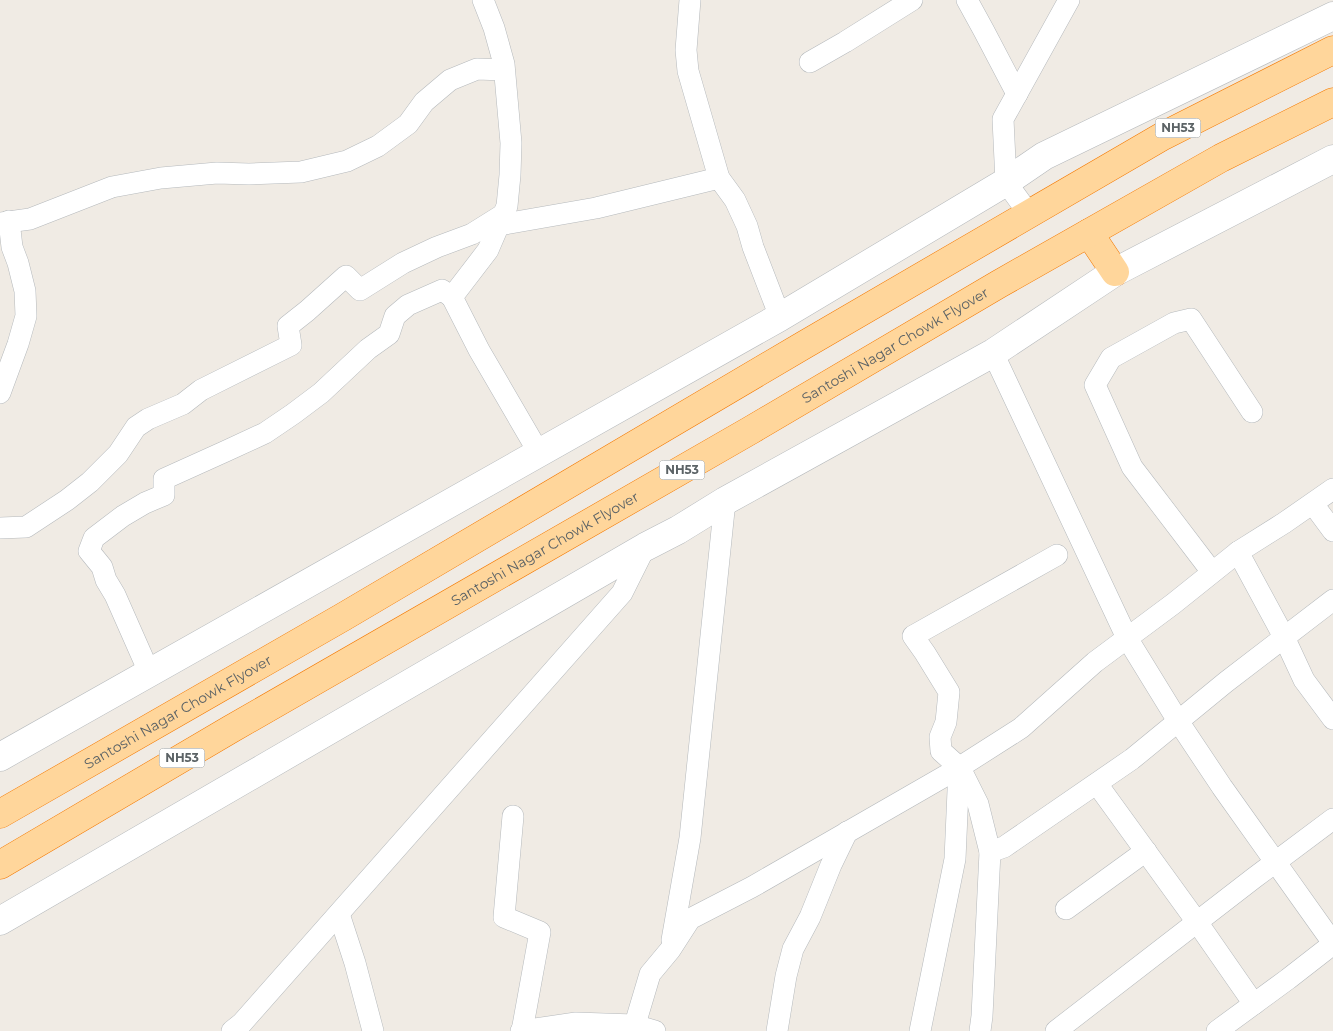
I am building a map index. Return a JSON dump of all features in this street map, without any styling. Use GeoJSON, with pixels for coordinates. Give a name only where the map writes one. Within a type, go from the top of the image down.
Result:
{"type":"FeatureCollection","features":[{"type":"Feature","properties":{"kind":"highway","name":"NH53"},"geometry":{"type":"LineString","coordinates":[[1029,214],[1163,136],[1333,50]]}},
{"type":"Feature","properties":{"kind":"highway","name":"NH53"},"geometry":{"type":"LineString","coordinates":[[1089,233],[1221,158],[1333,102]]}},
{"type":"Feature","properties":{"kind":"highway","name":"Santoshi Nagar Chowk Flyover"},"geometry":{"type":"LineString","coordinates":[[0,814],[343,617],[804,344],[1029,214]]}},
{"type":"Feature","properties":{"kind":"highway","name":"Santoshi Nagar Chowk Flyover"},"geometry":{"type":"LineString","coordinates":[[0,865],[1089,233]]}},
{"type":"Feature","properties":{"kind":"highway"},"geometry":{"type":"LineString","coordinates":[[1089,233],[1115,272]]}},
{"type":"Feature","properties":{"kind":"street"},"geometry":{"type":"LineString","coordinates":[[452,298],[488,250],[507,206],[511,143],[504,70],[494,28],[483,0]]}},
{"type":"Feature","properties":{"kind":"street"},"geometry":{"type":"LineString","coordinates":[[690,0],[686,50],[688,71],[719,178],[734,200],[747,226],[780,317]]}},
{"type":"Feature","properties":{"kind":"street"},"geometry":{"type":"LineString","coordinates":[[810,62],[912,0]]}},
{"type":"Feature","properties":{"kind":"street"},"geometry":{"type":"LineString","coordinates":[[967,0],[1017,94]]}},
{"type":"Feature","properties":{"kind":"street"},"geometry":{"type":"LineString","coordinates":[[1029,214],[1006,182],[1003,119],[1069,0]]}},
{"type":"Feature","properties":{"kind":"street"},"geometry":{"type":"LineString","coordinates":[[0,757],[780,317],[1006,182],[1044,156],[1333,16]]}},
{"type":"Feature","properties":{"kind":"street"},"geometry":{"type":"LineString","coordinates":[[0,392],[26,316],[25,291],[4,222],[30,219],[112,187],[161,178],[217,172],[250,174],[301,172],[347,161],[378,146],[408,124],[424,102],[450,80],[478,70],[504,70]]}},
{"type":"Feature","properties":{"kind":"street"},"geometry":{"type":"LineString","coordinates":[[0,920],[645,546],[678,530],[725,501],[993,353],[1115,272],[1333,159]]}},
{"type":"Feature","properties":{"kind":"street"},"geometry":{"type":"LineString","coordinates":[[0,528],[26,528],[90,482],[118,454],[136,427],[148,419],[183,404],[201,390],[291,345],[288,326],[346,276],[360,290],[403,263],[437,246],[472,234],[502,220],[596,208],[719,178]]}},
{"type":"Feature","properties":{"kind":"street"},"geometry":{"type":"LineString","coordinates":[[149,672],[115,595],[106,580],[102,567],[88,551],[94,538],[144,502],[164,495],[164,479],[257,436],[293,414],[320,393],[368,349],[389,334],[395,316],[408,305],[442,290],[452,298],[479,350],[539,453]]}},
{"type":"Feature","properties":{"kind":"street"},"geometry":{"type":"LineString","coordinates":[[1212,572],[1132,467],[1094,385],[1111,358],[1174,324],[1191,319],[1252,412]]}},
{"type":"Feature","properties":{"kind":"street"},"geometry":{"type":"LineString","coordinates":[[993,353],[1127,638],[1178,721],[1222,787],[1333,944],[1217,1031]]}},
{"type":"Feature","properties":{"kind":"street"},"geometry":{"type":"LineString","coordinates":[[634,1028],[650,974],[670,950],[690,919],[752,887],[960,768],[1021,728],[1095,662],[1238,552],[1333,490]]}},
{"type":"Feature","properties":{"kind":"street"},"geometry":{"type":"LineString","coordinates":[[670,950],[690,838],[725,501]]}},
{"type":"Feature","properties":{"kind":"street"},"geometry":{"type":"LineString","coordinates":[[1312,504],[1333,531]]}},
{"type":"Feature","properties":{"kind":"street"},"geometry":{"type":"LineString","coordinates":[[232,1031],[242,1023],[622,593],[645,546]]}},
{"type":"Feature","properties":{"kind":"street"},"geometry":{"type":"LineString","coordinates":[[1238,552],[1284,637],[1304,680],[1333,719]]}},
{"type":"Feature","properties":{"kind":"street"},"geometry":{"type":"LineString","coordinates":[[980,1031],[990,852],[978,804],[960,768],[941,751],[940,737],[946,722],[949,692],[913,636],[1057,555]]}},
{"type":"Feature","properties":{"kind":"street"},"geometry":{"type":"LineString","coordinates":[[990,852],[1004,847],[1132,759],[1333,600]]}},
{"type":"Feature","properties":{"kind":"street"},"geometry":{"type":"LineString","coordinates":[[920,1031],[955,859],[960,768]]}},
{"type":"Feature","properties":{"kind":"street"},"geometry":{"type":"LineString","coordinates":[[1096,784],[1197,922],[1254,1004]]}},
{"type":"Feature","properties":{"kind":"street"},"geometry":{"type":"LineString","coordinates":[[513,816],[504,917],[540,932],[521,1031],[576,1022],[655,1031]]}},
{"type":"Feature","properties":{"kind":"street"},"geometry":{"type":"LineString","coordinates":[[1056,1031],[1333,819]]}},
{"type":"Feature","properties":{"kind":"street"},"geometry":{"type":"LineString","coordinates":[[776,1031],[793,949],[810,917],[847,832]]}},
{"type":"Feature","properties":{"kind":"street"},"geometry":{"type":"LineString","coordinates":[[1066,909],[1146,851]]}},
{"type":"Feature","properties":{"kind":"street"},"geometry":{"type":"LineString","coordinates":[[339,914],[355,963],[373,1031]]}}]}
